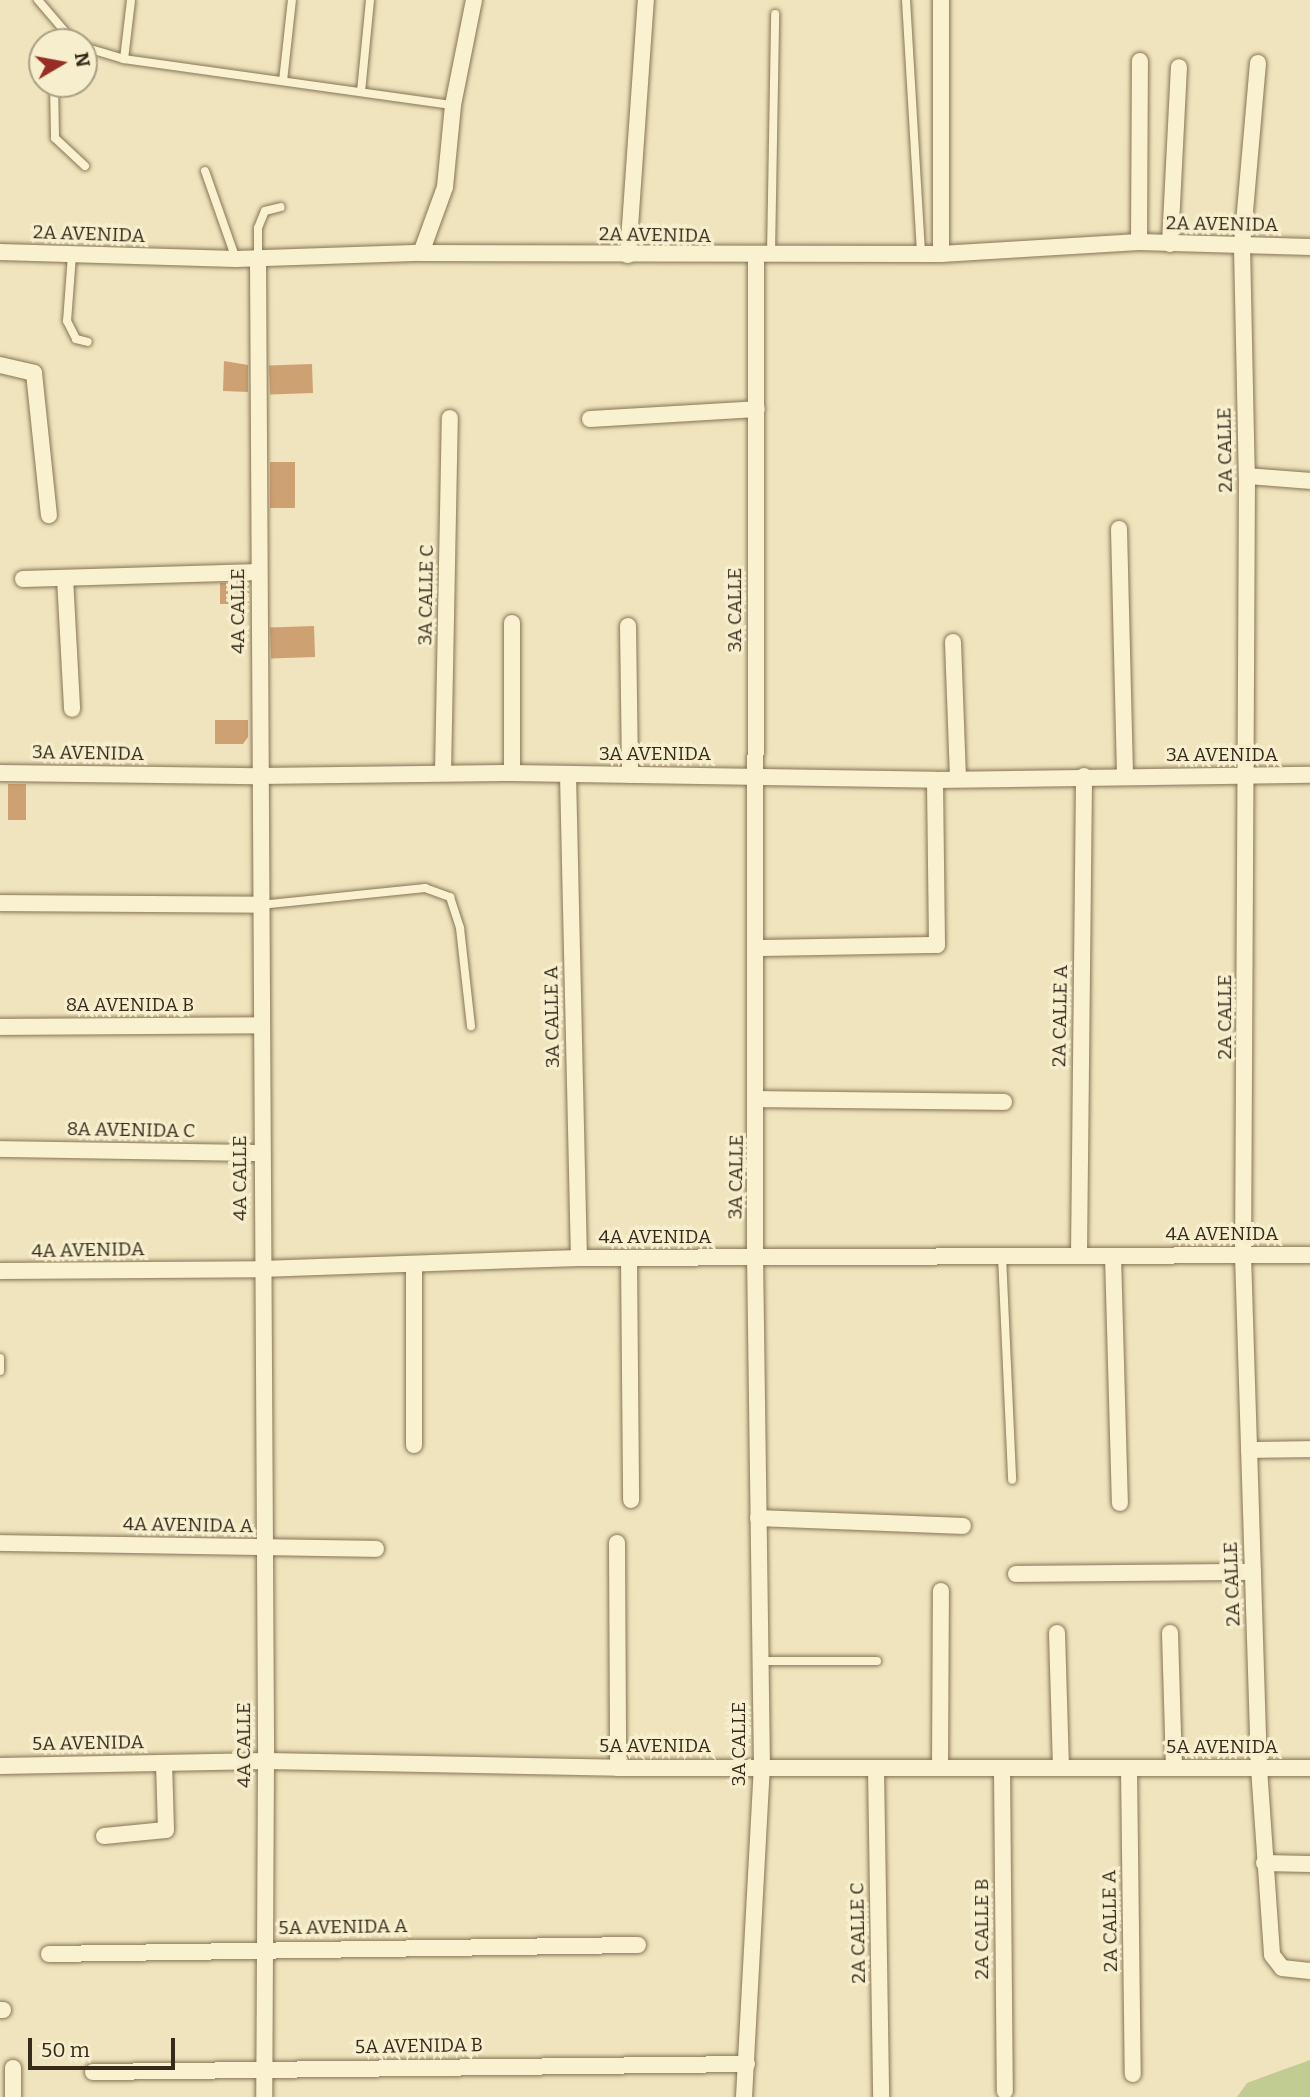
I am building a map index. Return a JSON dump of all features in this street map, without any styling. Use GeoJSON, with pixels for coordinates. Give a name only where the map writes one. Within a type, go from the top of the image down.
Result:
{"type":"FeatureCollection","features":[{"type":"Feature","properties":{"kind":"street"},"geometry":{"type":"LineString","coordinates":[[421,253],[445,187],[453,105],[474,0]]}},
{"type":"Feature","properties":{"kind":"street"},"geometry":{"type":"LineString","coordinates":[[628,256],[646,0]]}},
{"type":"Feature","properties":{"kind":"street"},"geometry":{"type":"LineString","coordinates":[[940,254],[942,0]]}},
{"type":"Feature","properties":{"kind":"street"},"geometry":{"type":"LineString","coordinates":[[1139,242],[1140,61]]}},
{"type":"Feature","properties":{"kind":"street","name":"2A CALLE"},"geometry":{"type":"LineString","coordinates":[[1258,63],[1242,246],[1247,476],[1243,1255],[1259,1768],[1272,1955],[1282,1968],[1310,1971]]}},
{"type":"Feature","properties":{"kind":"street"},"geometry":{"type":"LineString","coordinates":[[1170,244],[1179,67]]}},
{"type":"Feature","properties":{"kind":"street","name":"2A AVENIDA"},"geometry":{"type":"LineString","coordinates":[[0,252],[258,259],[421,253],[764,257],[940,254],[1139,242],[1310,247]]}},
{"type":"Feature","properties":{"kind":"street","name":"3A CALLE"},"geometry":{"type":"LineString","coordinates":[[744,2097],[762,1768],[755,1257],[758,1099],[757,409],[764,257]]}},
{"type":"Feature","properties":{"kind":"street","name":"4A CALLE"},"geometry":{"type":"LineString","coordinates":[[258,259],[261,1269],[266,1761],[264,2097]]}},
{"type":"Feature","properties":{"kind":"street"},"geometry":{"type":"LineString","coordinates":[[0,365],[34,373],[49,515]]}},
{"type":"Feature","properties":{"kind":"street"},"geometry":{"type":"LineString","coordinates":[[590,419],[757,409]]}},
{"type":"Feature","properties":{"kind":"street","name":"3A CALLE C"},"geometry":{"type":"LineString","coordinates":[[443,773],[450,418]]}},
{"type":"Feature","properties":{"kind":"street"},"geometry":{"type":"LineString","coordinates":[[1247,476],[1310,481]]}},
{"type":"Feature","properties":{"kind":"street"},"geometry":{"type":"LineString","coordinates":[[1119,529],[1125,776]]}},
{"type":"Feature","properties":{"kind":"street"},"geometry":{"type":"LineString","coordinates":[[23,579],[259,572]]}},
{"type":"Feature","properties":{"kind":"street"},"geometry":{"type":"LineString","coordinates":[[65,578],[72,709]]}},
{"type":"Feature","properties":{"kind":"street"},"geometry":{"type":"LineString","coordinates":[[512,623],[512,772]]}},
{"type":"Feature","properties":{"kind":"street"},"geometry":{"type":"LineString","coordinates":[[628,626],[630,775]]}},
{"type":"Feature","properties":{"kind":"street"},"geometry":{"type":"LineString","coordinates":[[953,642],[958,779]]}},
{"type":"Feature","properties":{"kind":"street","name":"3A AVENIDA"},"geometry":{"type":"LineString","coordinates":[[0,773],[259,776],[512,772],[936,780],[1310,775]]}},
{"type":"Feature","properties":{"kind":"street","name":"3A CALLE A"},"geometry":{"type":"LineString","coordinates":[[568,775],[579,1258]]}},
{"type":"Feature","properties":{"kind":"street","name":"2A CALLE A"},"geometry":{"type":"LineString","coordinates":[[1079,1256],[1084,776]]}},
{"type":"Feature","properties":{"kind":"street"},"geometry":{"type":"LineString","coordinates":[[757,948],[937,945],[936,780]]}},
{"type":"Feature","properties":{"kind":"street"},"geometry":{"type":"LineString","coordinates":[[0,903],[260,905]]}},
{"type":"Feature","properties":{"kind":"street","name":"8A AVENIDA B"},"geometry":{"type":"LineString","coordinates":[[0,1027],[260,1025]]}},
{"type":"Feature","properties":{"kind":"street"},"geometry":{"type":"LineString","coordinates":[[758,1099],[1004,1102]]}},
{"type":"Feature","properties":{"kind":"street","name":"8A AVENIDA C"},"geometry":{"type":"LineString","coordinates":[[0,1150],[261,1153]]}},
{"type":"Feature","properties":{"kind":"street","name":"4A AVENIDA"},"geometry":{"type":"LineString","coordinates":[[0,1272],[261,1269],[579,1258],[1310,1255]]}},
{"type":"Feature","properties":{"kind":"street"},"geometry":{"type":"LineString","coordinates":[[1113,1256],[1120,1503]]}},
{"type":"Feature","properties":{"kind":"street"},"geometry":{"type":"LineString","coordinates":[[629,1258],[631,1500]]}},
{"type":"Feature","properties":{"kind":"street"},"geometry":{"type":"LineString","coordinates":[[414,1264],[414,1445]]}},
{"type":"Feature","properties":{"kind":"street"},"geometry":{"type":"LineString","coordinates":[[1249,1450],[1310,1449]]}},
{"type":"Feature","properties":{"kind":"street"},"geometry":{"type":"LineString","coordinates":[[758,1518],[963,1526]]}},
{"type":"Feature","properties":{"kind":"street"},"geometry":{"type":"LineString","coordinates":[[617,1543],[618,1768]]}},
{"type":"Feature","properties":{"kind":"street","name":"4A AVENIDA A"},"geometry":{"type":"LineString","coordinates":[[0,1544],[376,1549]]}},
{"type":"Feature","properties":{"kind":"street"},"geometry":{"type":"LineString","coordinates":[[1016,1574],[1253,1572]]}},
{"type":"Feature","properties":{"kind":"street"},"geometry":{"type":"LineString","coordinates":[[940,1768],[941,1591]]}},
{"type":"Feature","properties":{"kind":"street"},"geometry":{"type":"LineString","coordinates":[[1057,1633],[1061,1768]]}},
{"type":"Feature","properties":{"kind":"street"},"geometry":{"type":"LineString","coordinates":[[1170,1633],[1174,1768]]}},
{"type":"Feature","properties":{"kind":"street","name":"5A AVENIDA"},"geometry":{"type":"LineString","coordinates":[[0,1766],[266,1761],[618,1768],[1310,1768]]}},
{"type":"Feature","properties":{"kind":"street"},"geometry":{"type":"LineString","coordinates":[[104,1836],[166,1830],[164,1763]]}},
{"type":"Feature","properties":{"kind":"street","name":"2A CALLE C"},"geometry":{"type":"LineString","coordinates":[[876,1768],[881,2097]]}},
{"type":"Feature","properties":{"kind":"street","name":"2A CALLE B"},"geometry":{"type":"LineString","coordinates":[[1002,1768],[1005,2091]]}},
{"type":"Feature","properties":{"kind":"street","name":"2A CALLE A"},"geometry":{"type":"LineString","coordinates":[[1129,1768],[1133,2074]]}},
{"type":"Feature","properties":{"kind":"street"},"geometry":{"type":"LineString","coordinates":[[1264,1863],[1310,1864]]}},
{"type":"Feature","properties":{"kind":"street","name":"5A AVENIDA A"},"geometry":{"type":"LineString","coordinates":[[49,1954],[638,1945]]}},
{"type":"Feature","properties":{"kind":"street","name":"5A AVENIDA B"},"geometry":{"type":"LineString","coordinates":[[93,2072],[747,2064]]}},
{"type":"Feature","properties":{"kind":"street"},"geometry":{"type":"LineString","coordinates":[[13,2068],[13,2097]]}},
{"type":"Feature","properties":{"kind":"lane"},"geometry":{"type":"LineString","coordinates":[[38,0],[57,28]]}},
{"type":"Feature","properties":{"kind":"lane"},"geometry":{"type":"LineString","coordinates":[[124,59],[131,0]]}},
{"type":"Feature","properties":{"kind":"lane"},"geometry":{"type":"LineString","coordinates":[[283,81],[292,0]]}},
{"type":"Feature","properties":{"kind":"lane"},"geometry":{"type":"LineString","coordinates":[[362,92],[370,0]]}},
{"type":"Feature","properties":{"kind":"lane"},"geometry":{"type":"LineString","coordinates":[[906,0],[921,254]]}},
{"type":"Feature","properties":{"kind":"lane"},"geometry":{"type":"LineString","coordinates":[[764,257],[775,14]]}},
{"type":"Feature","properties":{"kind":"lane"},"geometry":{"type":"LineString","coordinates":[[98,51],[124,59],[453,105]]}},
{"type":"Feature","properties":{"kind":"lane"},"geometry":{"type":"LineString","coordinates":[[54,98],[55,138],[85,166]]}},
{"type":"Feature","properties":{"kind":"lane"},"geometry":{"type":"LineString","coordinates":[[205,171],[236,259]]}},
{"type":"Feature","properties":{"kind":"lane"},"geometry":{"type":"LineString","coordinates":[[258,259],[258,228],[265,211],[281,207]]}},
{"type":"Feature","properties":{"kind":"lane"},"geometry":{"type":"LineString","coordinates":[[72,255],[66,321],[76,338],[88,342]]}},
{"type":"Feature","properties":{"kind":"lane"},"geometry":{"type":"LineString","coordinates":[[260,905],[425,888],[450,897],[460,928],[471,1026]]}},
{"type":"Feature","properties":{"kind":"lane"},"geometry":{"type":"LineString","coordinates":[[1002,1256],[1012,1480]]}},
{"type":"Feature","properties":{"kind":"lane"},"geometry":{"type":"LineString","coordinates":[[0,1358],[0,1371]]}},
{"type":"Feature","properties":{"kind":"lane"},"geometry":{"type":"LineString","coordinates":[[759,1661],[877,1661]]}},
{"type":"Feature","properties":{"kind":"green space"},"geometry":{"type":"Polygon","coordinates":[[[1310,2060],[1310,2097],[1237,2097],[1247,2083],[1310,2060]]]}},
{"type":"Feature","properties":{"kind":"building"},"geometry":{"type":"Polygon","coordinates":[[[224,361],[248,365],[248,392],[223,391],[224,361]]]}},
{"type":"Feature","properties":{"kind":"building"},"geometry":{"type":"Polygon","coordinates":[[[312,364],[313,393],[270,394],[269,366],[312,364]]]}},
{"type":"Feature","properties":{"kind":"building"},"geometry":{"type":"Polygon","coordinates":[[[270,462],[295,462],[295,508],[270,508],[270,462]]]}},
{"type":"Feature","properties":{"kind":"building"},"geometry":{"type":"Polygon","coordinates":[[[220,583],[249,583],[249,604],[220,604],[220,583]]]}},
{"type":"Feature","properties":{"kind":"building"},"geometry":{"type":"Polygon","coordinates":[[[314,626],[315,657],[271,659],[270,628],[314,626]]]}},
{"type":"Feature","properties":{"kind":"building"},"geometry":{"type":"Polygon","coordinates":[[[215,720],[248,720],[248,737],[243,744],[215,744],[215,720]]]}},
{"type":"Feature","properties":{"kind":"building"},"geometry":{"type":"Polygon","coordinates":[[[8,784],[26,784],[26,820],[8,820],[8,784]]]}}]}
